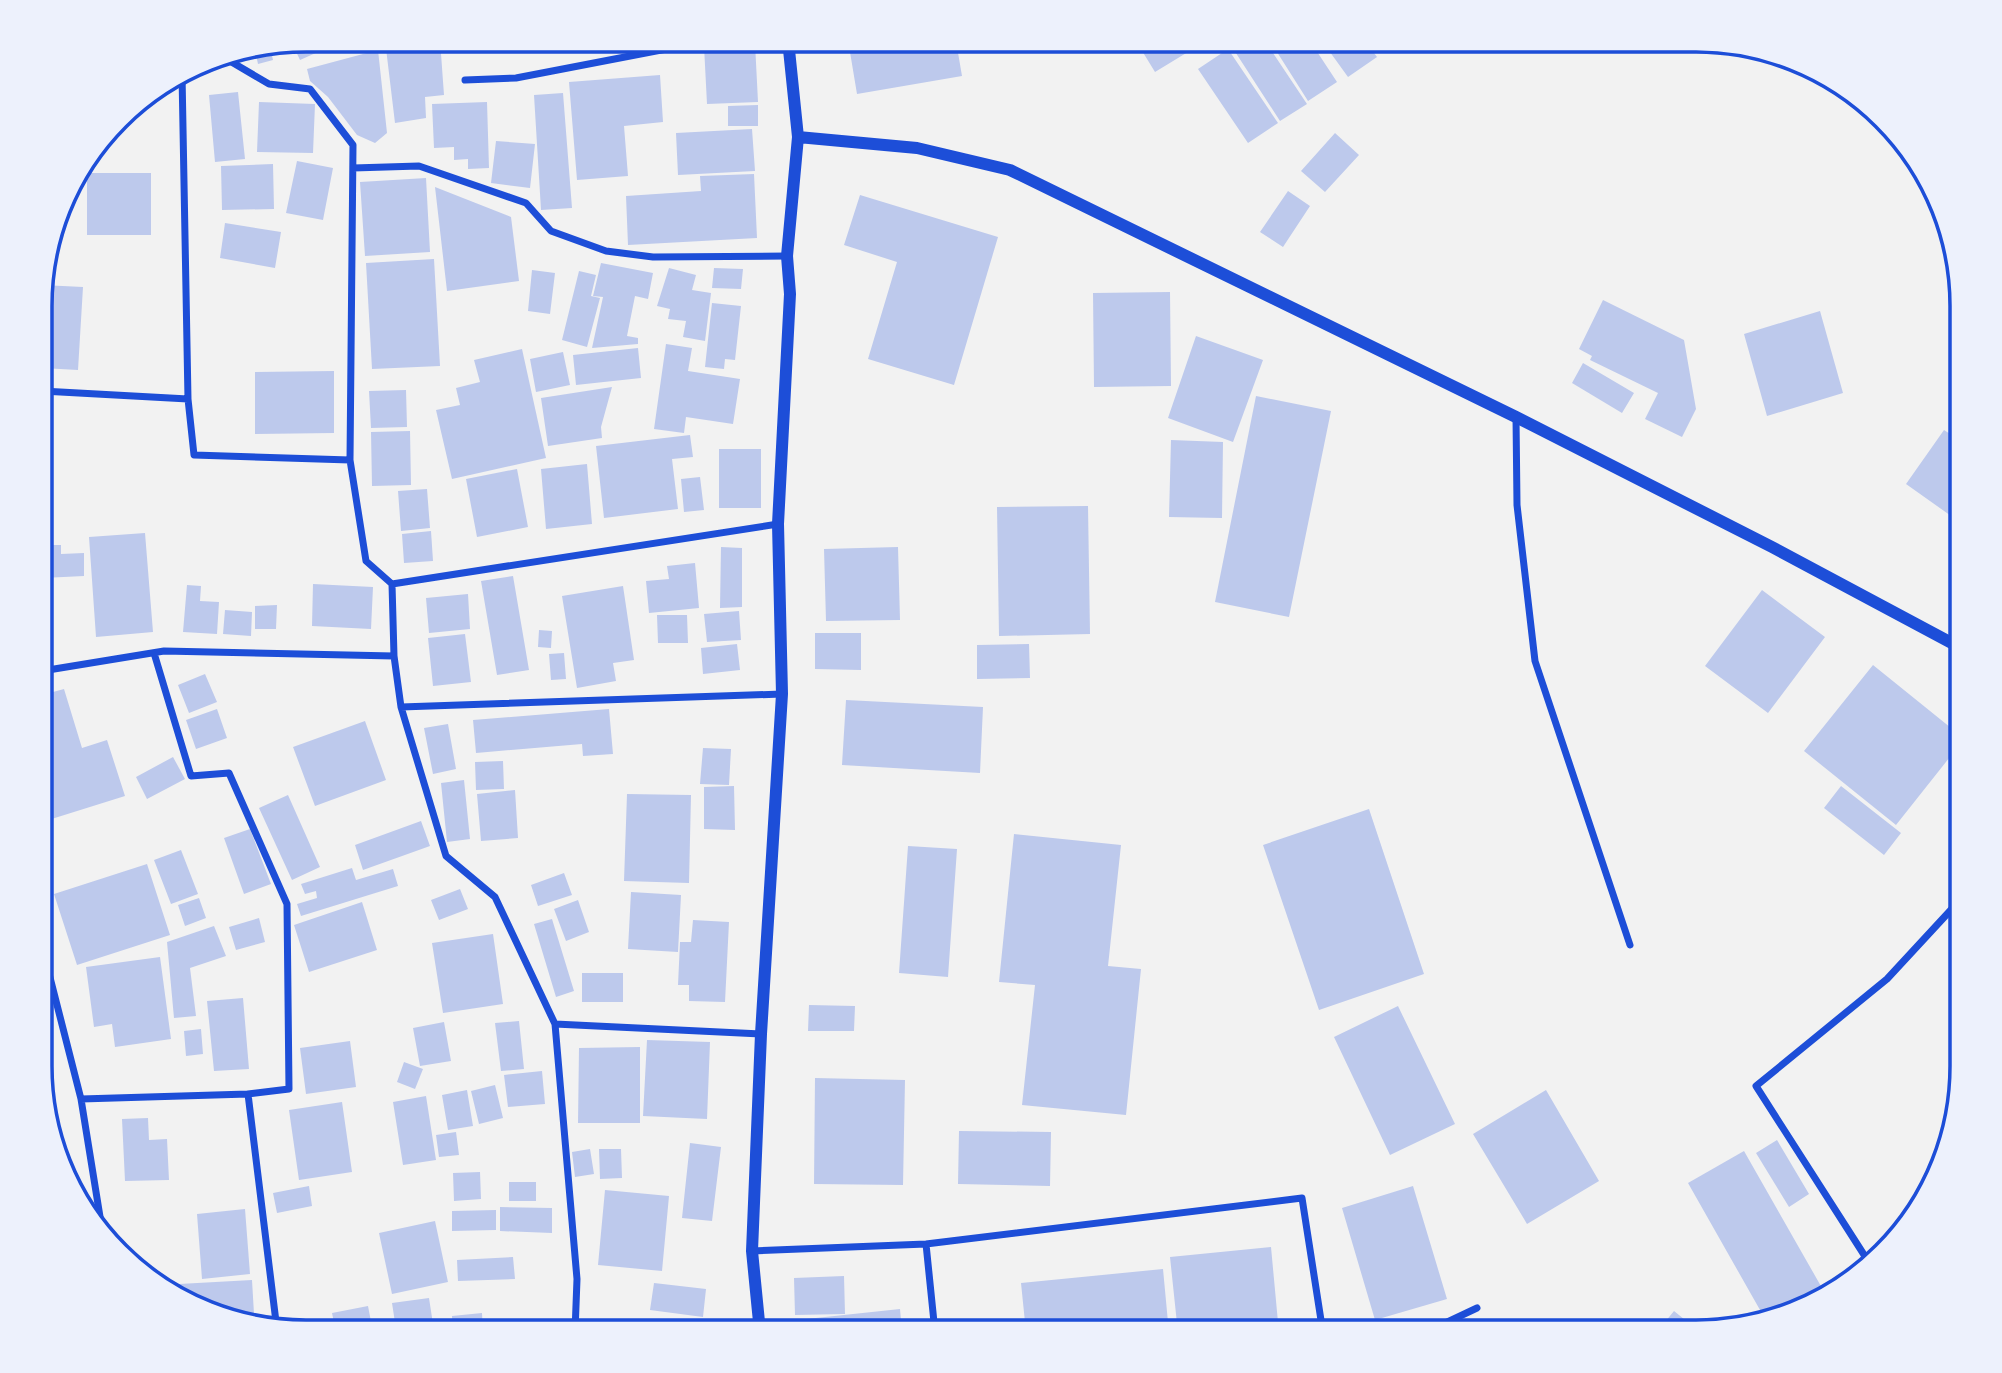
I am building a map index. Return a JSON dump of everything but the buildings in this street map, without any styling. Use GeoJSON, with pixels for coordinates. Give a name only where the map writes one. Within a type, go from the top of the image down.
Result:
{"type":"FeatureCollection","features":[{"type":"Feature","properties":{"kind":"street"},"geometry":{"type":"LineString","coordinates":[[465,80],[516,78],[651,52]]}},
{"type":"Feature","properties":{"kind":"street"},"geometry":{"type":"LineString","coordinates":[[759,1320],[752,1251],[761,1034],[782,694],[778,524],[790,294],[787,256],[798,137],[789,52]]}},
{"type":"Feature","properties":{"kind":"street"},"geometry":{"type":"LineString","coordinates":[[234,63],[269,84],[310,89],[353,145],[350,460],[366,561],[392,584],[394,656],[401,707],[446,856],[495,897],[555,1024],[577,1279],[575,1320]]}},
{"type":"Feature","properties":{"kind":"street"},"geometry":{"type":"LineString","coordinates":[[182,85],[188,399],[194,455],[350,460]]}},
{"type":"Feature","properties":{"kind":"street"},"geometry":{"type":"LineString","coordinates":[[798,137],[916,148],[1010,170],[1516,417],[1772,547],[1950,642]]}},
{"type":"Feature","properties":{"kind":"street"},"geometry":{"type":"LineString","coordinates":[[353,168],[419,166],[527,203],[551,231],[606,251],[653,257],[787,256]]}},
{"type":"Feature","properties":{"kind":"street"},"geometry":{"type":"LineString","coordinates":[[52,391],[188,399]]}},
{"type":"Feature","properties":{"kind":"street"},"geometry":{"type":"LineString","coordinates":[[1516,417],[1517,505],[1535,661],[1630,945]]}},
{"type":"Feature","properties":{"kind":"street"},"geometry":{"type":"LineString","coordinates":[[392,584],[778,524]]}},
{"type":"Feature","properties":{"kind":"street"},"geometry":{"type":"LineString","coordinates":[[52,670],[177,651],[394,656]]}},
{"type":"Feature","properties":{"kind":"street"},"geometry":{"type":"LineString","coordinates":[[81,1098],[248,1094],[289,1089],[288,904],[229,773],[191,776],[154,653]]}},
{"type":"Feature","properties":{"kind":"street"},"geometry":{"type":"LineString","coordinates":[[401,707],[782,694]]}},
{"type":"Feature","properties":{"kind":"street"},"geometry":{"type":"LineString","coordinates":[[1865,1256],[1756,1086],[1887,979],[1950,911]]}},
{"type":"Feature","properties":{"kind":"street"},"geometry":{"type":"LineString","coordinates":[[52,982],[81,1098],[100,1214]]}},
{"type":"Feature","properties":{"kind":"street"},"geometry":{"type":"LineString","coordinates":[[555,1024],[761,1034]]}},
{"type":"Feature","properties":{"kind":"street"},"geometry":{"type":"LineString","coordinates":[[248,1094],[276,1318]]}},
{"type":"Feature","properties":{"kind":"street"},"geometry":{"type":"LineString","coordinates":[[752,1251],[926,1244],[1302,1198],[1321,1320]]}},
{"type":"Feature","properties":{"kind":"street"},"geometry":{"type":"LineString","coordinates":[[926,1244],[934,1320]]}},
{"type":"Feature","properties":{"kind":"street"},"geometry":{"type":"LineString","coordinates":[[1452,1320],[1477,1308]]}}]}
